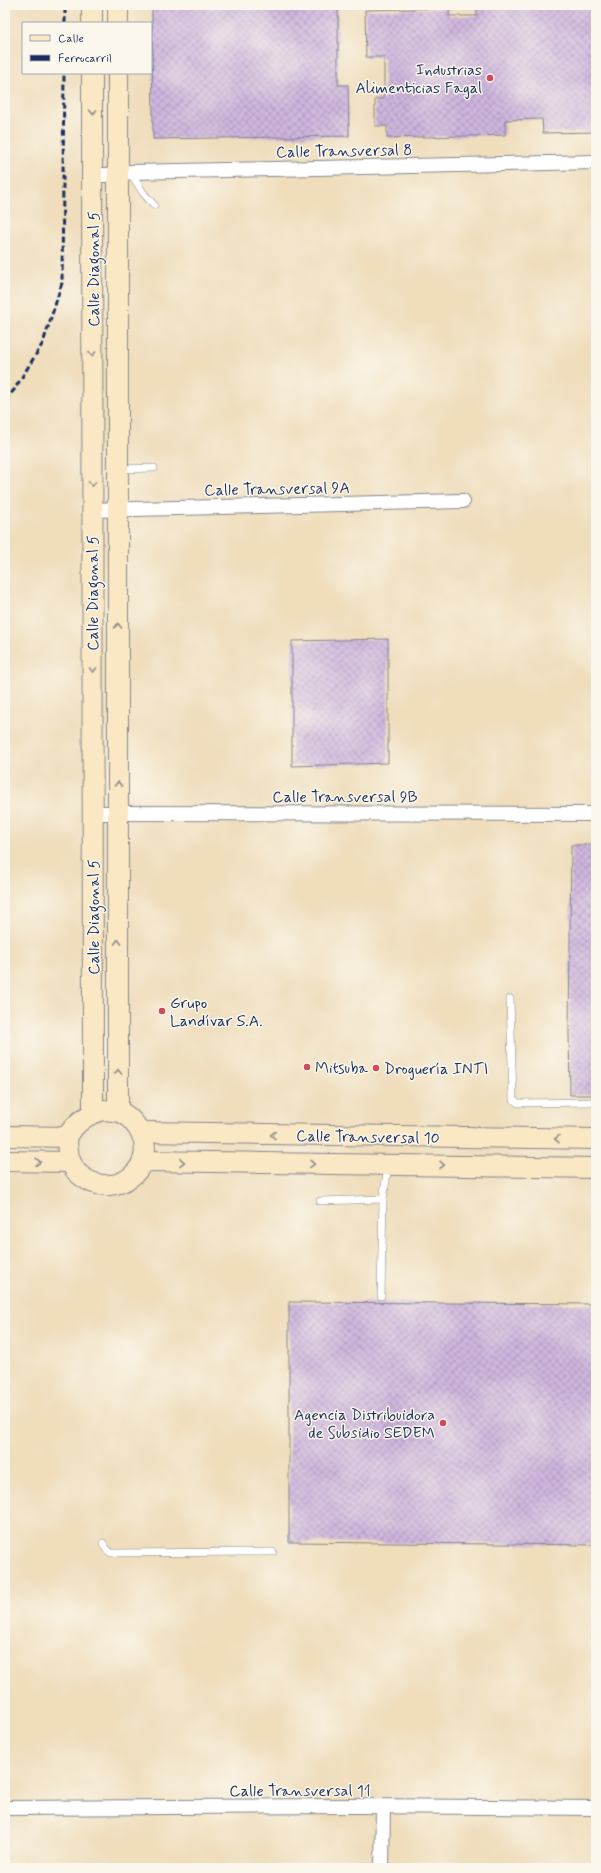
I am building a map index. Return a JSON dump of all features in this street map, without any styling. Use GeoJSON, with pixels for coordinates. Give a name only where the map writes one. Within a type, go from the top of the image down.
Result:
{"type":"FeatureCollection","features":[{"type":"Feature","properties":{"kind":"main road"},"geometry":{"type":"LineString","coordinates":[[92,5],[92,22]]}},
{"type":"Feature","properties":{"kind":"main road"},"geometry":{"type":"LineString","coordinates":[[118,5],[118,22]]}},
{"type":"Feature","properties":{"kind":"main road","name":"Calle Diagonal 5"},"geometry":{"type":"LineString","coordinates":[[92,74],[93,1113]]}},
{"type":"Feature","properties":{"kind":"main road","name":"Calle Diagonal 5"},"geometry":{"type":"LineString","coordinates":[[118,74],[124,173],[117,469],[119,813],[118,1111]]}},
{"type":"Feature","properties":{"kind":"main road"},"geometry":{"type":"LineString","coordinates":[[104,1110],[118,1111],[130,1117],[141,1132],[145,1144],[142,1161],[136,1172],[125,1181],[113,1186],[100,1186],[88,1182],[77,1173],[70,1162],[68,1137],[77,1123],[93,1113],[104,1110]]}},
{"type":"Feature","properties":{"kind":"main road","name":"Calle Transversal 10"},"geometry":{"type":"LineString","coordinates":[[141,1132],[596,1140]]}},
{"type":"Feature","properties":{"kind":"main road"},"geometry":{"type":"LineString","coordinates":[[5,1136],[68,1137]]}},
{"type":"Feature","properties":{"kind":"main road"},"geometry":{"type":"LineString","coordinates":[[389,1137],[389,1165]]}},
{"type":"Feature","properties":{"kind":"main road"},"geometry":{"type":"LineString","coordinates":[[5,1161],[70,1162]]}},
{"type":"Feature","properties":{"kind":"main road","name":"Calle Transversal 10"},"geometry":{"type":"LineString","coordinates":[[142,1161],[596,1168]]}},
{"type":"Feature","properties":{"kind":"street","name":"Calle Transversal 8"},"geometry":{"type":"LineString","coordinates":[[93,175],[596,162]]}},
{"type":"Feature","properties":{"kind":"street","name":"Calle Transversal 9A"},"geometry":{"type":"LineString","coordinates":[[92,510],[463,501]]}},
{"type":"Feature","properties":{"kind":"street","name":"Calle Transversal 9B"},"geometry":{"type":"LineString","coordinates":[[93,813],[596,814]]}},
{"type":"Feature","properties":{"kind":"street"},"geometry":{"type":"LineString","coordinates":[[382,1868],[383,1807]]}},
{"type":"Feature","properties":{"kind":"street","name":"Calle Transversal 11"},"geometry":{"type":"LineString","coordinates":[[5,1808],[596,1808]]}},
{"type":"Feature","properties":{"kind":"lane"},"geometry":{"type":"LineString","coordinates":[[124,173],[154,205]]}},
{"type":"Feature","properties":{"kind":"lane"},"geometry":{"type":"LineString","coordinates":[[117,469],[154,468]]}},
{"type":"Feature","properties":{"kind":"lane"},"geometry":{"type":"LineString","coordinates":[[510,999],[513,1099],[518,1103],[596,1102]]}},
{"type":"Feature","properties":{"kind":"lane"},"geometry":{"type":"LineString","coordinates":[[381,1296],[382,1199],[389,1165]]}},
{"type":"Feature","properties":{"kind":"lane"},"geometry":{"type":"LineString","coordinates":[[320,1201],[382,1199]]}},
{"type":"Feature","properties":{"kind":"lane"},"geometry":{"type":"LineString","coordinates":[[103,1543],[106,1549],[112,1553],[273,1552]]}},
{"type":"Feature","properties":{"kind":"building","name":"Industrias Alimenticias Fagal"},"geometry":{"type":"Polygon","coordinates":[[[152,5],[338,5],[338,85],[348,85],[349,136],[153,139],[152,5]]]}},
{"type":"Feature","properties":{"kind":"building","name":"Industrias Alimenticias Fagal"},"geometry":{"type":"Polygon","coordinates":[[[477,5],[596,5],[596,132],[543,133],[542,119],[505,120],[505,135],[387,138],[387,126],[375,126],[375,99],[384,99],[384,57],[366,57],[365,10],[449,8],[449,16],[477,16],[477,5]]]}},
{"type":"Feature","properties":{"kind":"building"},"geometry":{"type":"Polygon","coordinates":[[[388,639],[388,763],[292,766],[292,641],[388,639]]]}},
{"type":"Feature","properties":{"kind":"building"},"geometry":{"type":"Polygon","coordinates":[[[571,845],[596,845],[596,1095],[570,1095],[569,1034],[571,845]]]}},
{"type":"Feature","properties":{"kind":"building","name":"Agencia Distribuidora de Subsidio SEDEM"},"geometry":{"type":"Polygon","coordinates":[[[289,1302],[596,1304],[596,1545],[289,1542],[289,1302]]]}},
{"type":"Feature","properties":{"kind":"railway"},"geometry":{"type":"LineString","coordinates":[[65,5],[65,22]]}},
{"type":"Feature","properties":{"kind":"railway"},"geometry":{"type":"LineString","coordinates":[[5,400],[14,390],[43,343],[62,283],[64,74]]}},
{"type":"Feature","properties":{"kind":"place","name":"Industrias Alimenticias Fagal"},"geometry":{"type":"Point","coordinates":[490,78]}},
{"type":"Feature","properties":{"kind":"place","name":"Grupo Landívar S.A."},"geometry":{"type":"Point","coordinates":[162,1011]}},
{"type":"Feature","properties":{"kind":"place","name":"Mitsuba"},"geometry":{"type":"Point","coordinates":[307,1067]}},
{"type":"Feature","properties":{"kind":"place","name":"Droguería INTI"},"geometry":{"type":"Point","coordinates":[376,1068]}},
{"type":"Feature","properties":{"kind":"place","name":"Agencia Distribuidora de Subsidio SEDEM"},"geometry":{"type":"Point","coordinates":[443,1423]}}]}
